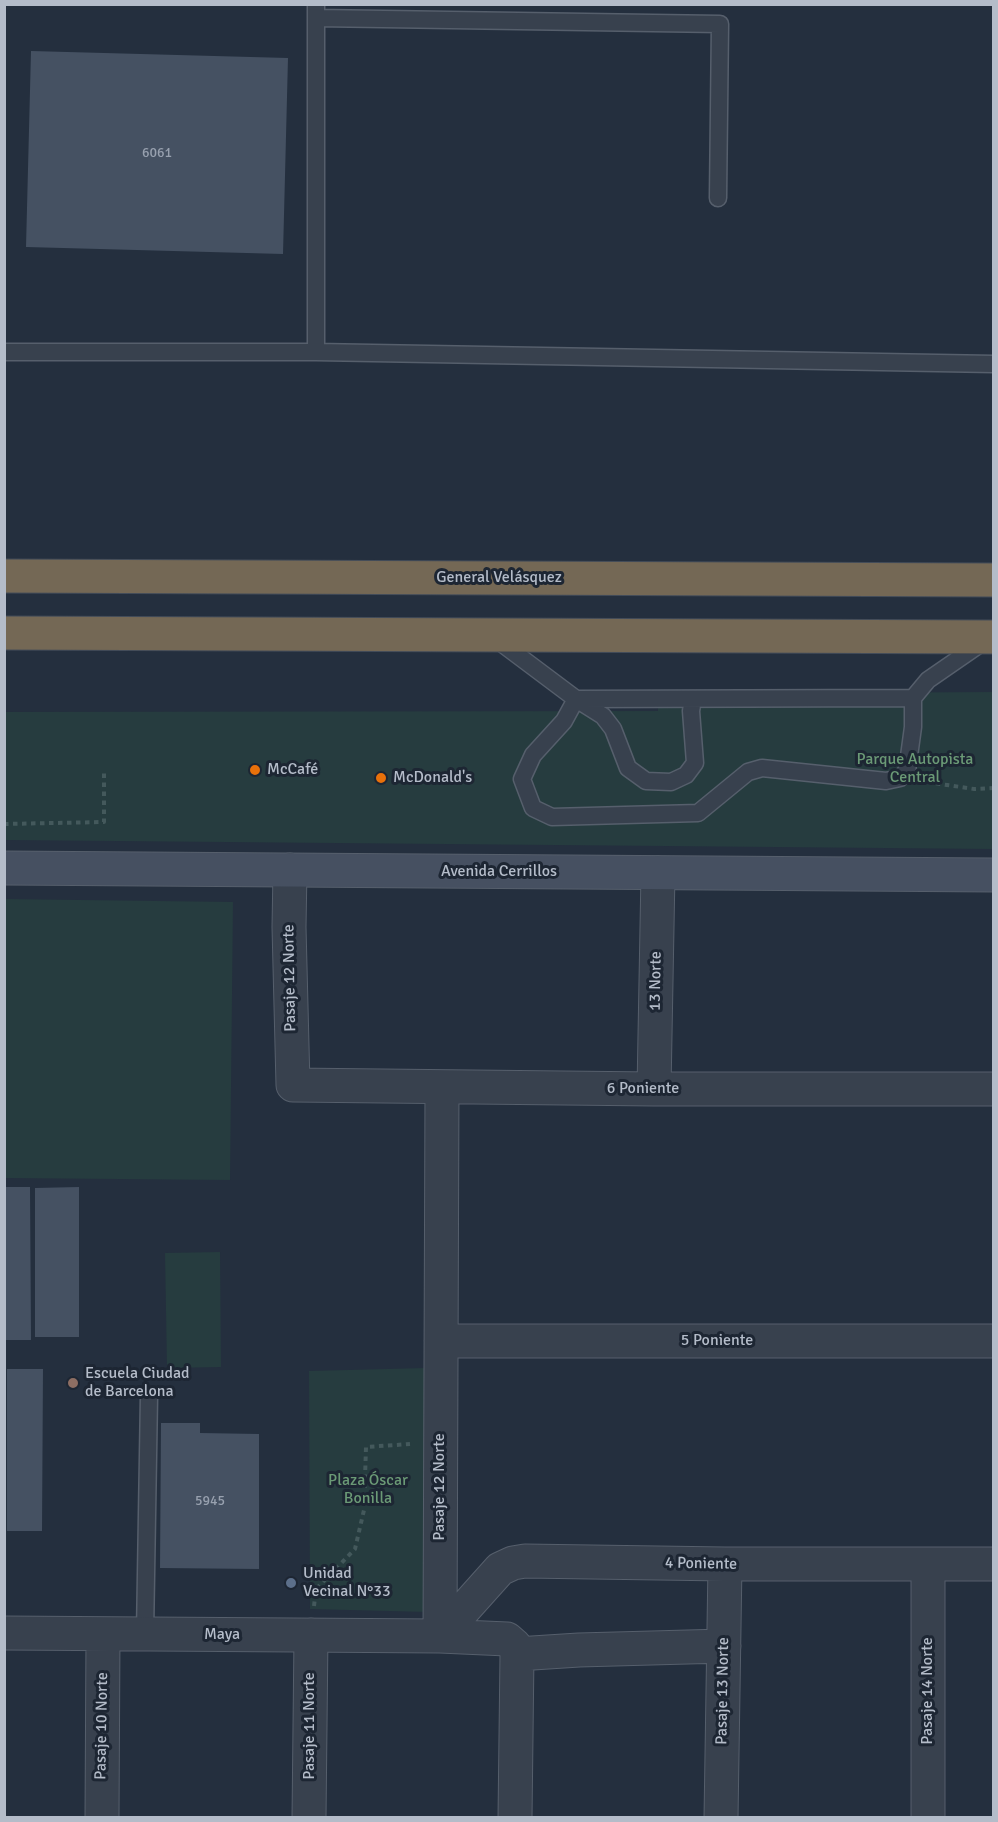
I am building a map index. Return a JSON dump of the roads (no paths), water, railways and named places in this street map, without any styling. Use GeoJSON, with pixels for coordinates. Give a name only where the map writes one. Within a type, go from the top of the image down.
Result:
{"type":"FeatureCollection","features":[{"type":"Feature","properties":{"kind":"highway","name":"General Velásquez"},"geometry":{"type":"LineString","coordinates":[[4,576],[993,580]]}},
{"type":"Feature","properties":{"kind":"highway"},"geometry":{"type":"LineString","coordinates":[[4,633],[992,637]]}},
{"type":"Feature","properties":{"kind":"main road","name":"Avenida Cerrillos"},"geometry":{"type":"LineString","coordinates":[[4,868],[993,875]]}},
{"type":"Feature","properties":{"kind":"street","name":"Pasaje 12 Norte"},"geometry":{"type":"LineString","coordinates":[[290,870],[293,1085]]}},
{"type":"Feature","properties":{"kind":"street","name":"13 Norte"},"geometry":{"type":"LineString","coordinates":[[654,1089],[658,873]]}},
{"type":"Feature","properties":{"kind":"street","name":"6 Poniente"},"geometry":{"type":"LineString","coordinates":[[293,1085],[442,1088],[993,1089]]}},
{"type":"Feature","properties":{"kind":"street","name":"Pasaje 12 Norte"},"geometry":{"type":"LineString","coordinates":[[440,1636],[442,1088]]}},
{"type":"Feature","properties":{"kind":"street","name":"5 Poniente"},"geometry":{"type":"LineString","coordinates":[[441,1341],[993,1341]]}},
{"type":"Feature","properties":{"kind":"street","name":"4 Poniente"},"geometry":{"type":"LineString","coordinates":[[440,1636],[500,1569],[525,1561],[993,1564]]}},
{"type":"Feature","properties":{"kind":"street","name":"Pasaje 13 Norte"},"geometry":{"type":"LineString","coordinates":[[721,1818],[725,1564]]}},
{"type":"Feature","properties":{"kind":"street","name":"Pasaje 14 Norte"},"geometry":{"type":"LineString","coordinates":[[928,1564],[928,1818]]}},
{"type":"Feature","properties":{"kind":"street","name":"Maya"},"geometry":{"type":"LineString","coordinates":[[4,1633],[440,1636]]}},
{"type":"Feature","properties":{"kind":"street","name":"Pasaje 10 Norte"},"geometry":{"type":"LineString","coordinates":[[102,1818],[103,1634]]}},
{"type":"Feature","properties":{"kind":"street","name":"Pasaje 11 Norte"},"geometry":{"type":"LineString","coordinates":[[309,1818],[311,1635]]}},
{"type":"Feature","properties":{"kind":"street"},"geometry":{"type":"LineString","coordinates":[[440,1636],[507,1639],[515,1646],[517,1654],[515,1818]]}},
{"type":"Feature","properties":{"kind":"street"},"geometry":{"type":"LineString","coordinates":[[517,1654],[724,1646]]}},
{"type":"Feature","properties":{"kind":"lane"},"geometry":{"type":"LineString","coordinates":[[316,352],[316,11],[720,24],[718,198]]}},
{"type":"Feature","properties":{"kind":"lane"},"geometry":{"type":"LineString","coordinates":[[4,352],[316,352],[993,364]]}},
{"type":"Feature","properties":{"kind":"lane"},"geometry":{"type":"LineString","coordinates":[[490,635],[576,699],[603,716],[613,729],[628,768],[646,781],[671,782],[686,775],[695,763],[691,711],[693,699]]}},
{"type":"Feature","properties":{"kind":"lane"},"geometry":{"type":"LineString","coordinates":[[576,699],[564,721],[533,755],[522,779],[533,808],[552,817],[698,813],[748,772],[762,768],[886,781],[900,778],[906,771],[913,727],[913,698],[928,680],[992,637]]}},
{"type":"Feature","properties":{"kind":"lane"},"geometry":{"type":"LineString","coordinates":[[576,699],[913,698]]}},
{"type":"Feature","properties":{"kind":"lane"},"geometry":{"type":"LineString","coordinates":[[145,1634],[149,1396]]}},
{"type":"Feature","properties":{"kind":"place","name":"McCafé"},"geometry":{"type":"Point","coordinates":[255,770]}},
{"type":"Feature","properties":{"kind":"place","name":"McDonald's"},"geometry":{"type":"Point","coordinates":[381,778]}},
{"type":"Feature","properties":{"kind":"place","name":"Escuela Ciudad de Barcelona"},"geometry":{"type":"Point","coordinates":[73,1383]}},
{"type":"Feature","properties":{"kind":"place","name":"Unidad Vecinal N°33"},"geometry":{"type":"Point","coordinates":[291,1583]}},
{"type":"Feature","properties":{"kind":"park label","name":"Parque Autopista Central"},"geometry":{"type":"Point","coordinates":[915,769]}},
{"type":"Feature","properties":{"kind":"park label","name":"Plaza Óscar Bonilla"},"geometry":{"type":"Point","coordinates":[368,1490]}}]}
